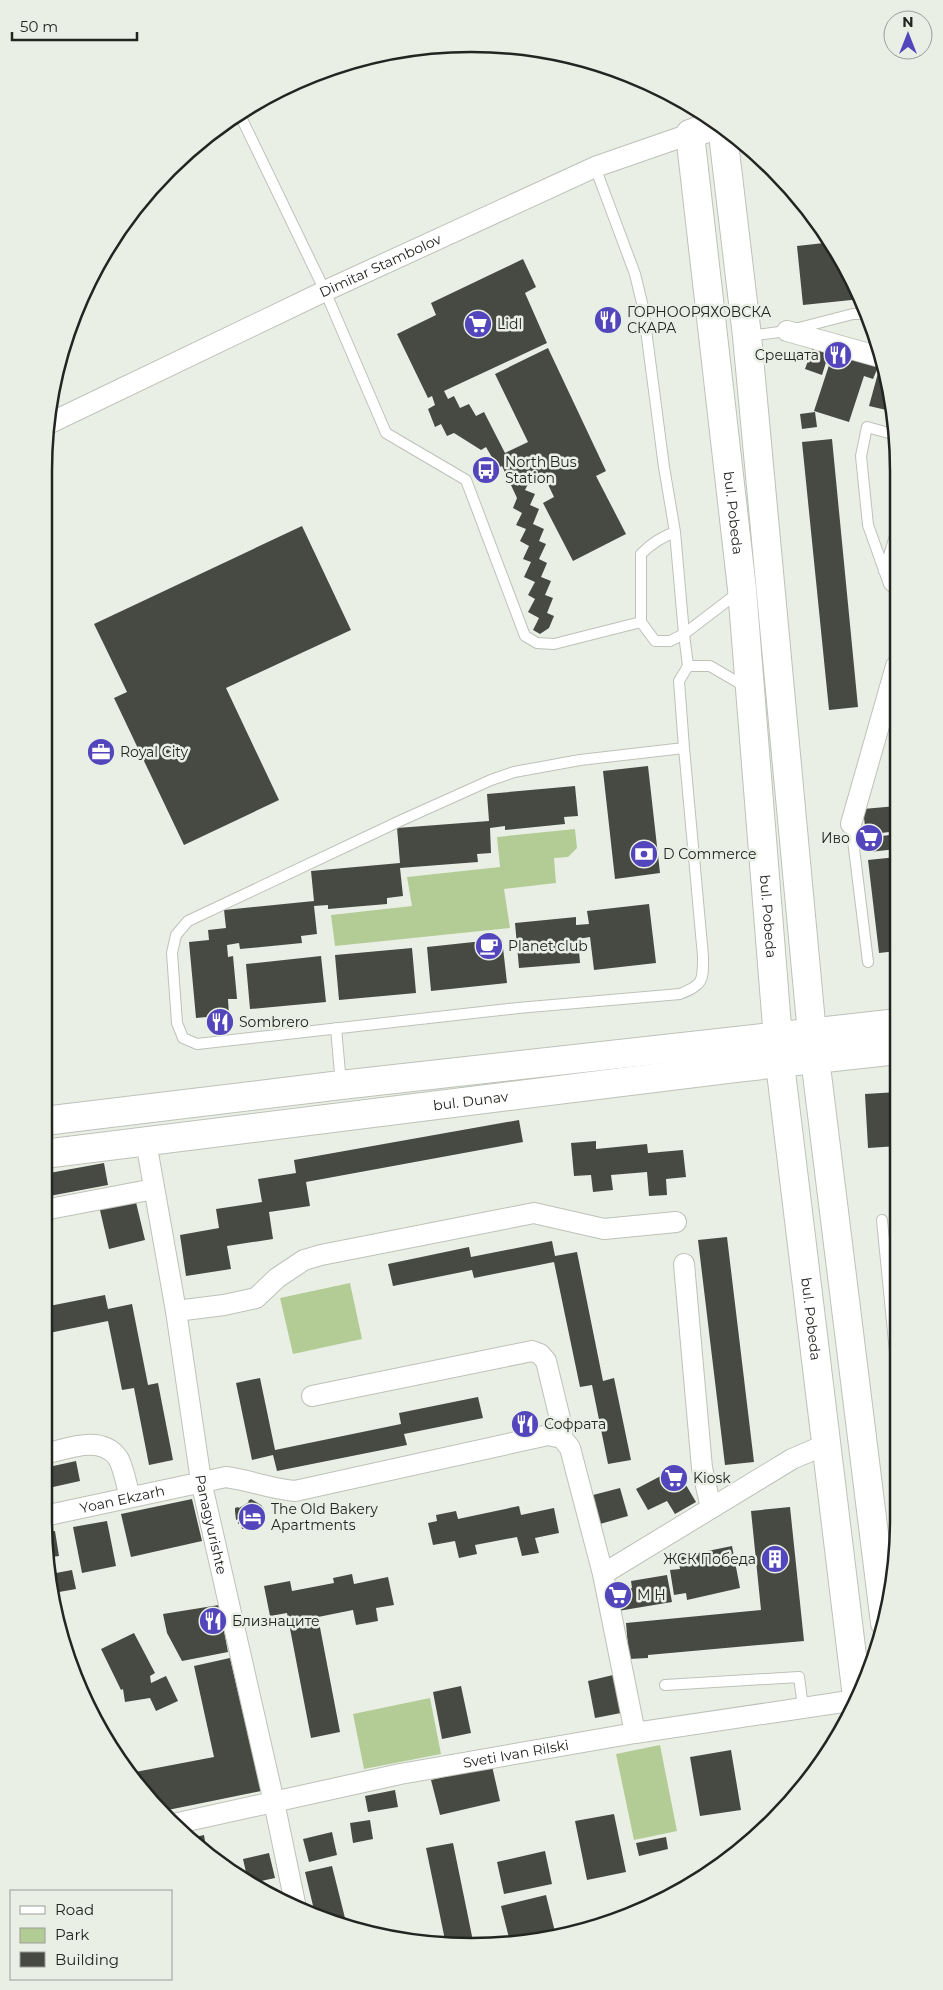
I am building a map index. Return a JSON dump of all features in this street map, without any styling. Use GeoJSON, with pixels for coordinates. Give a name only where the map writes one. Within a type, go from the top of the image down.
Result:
{"type":"FeatureCollection","features":[{"type":"Feature","properties":{"kind":"main road","name":"Dimitar Stambolov"},"geometry":{"type":"LineString","coordinates":[[690,134],[710,127]]}},
{"type":"Feature","properties":{"kind":"main road","name":"bul. Pobeda"},"geometry":{"type":"LineString","coordinates":[[690,134],[742,589],[748,688],[779,1051],[856,1686]]}},
{"type":"Feature","properties":{"kind":"main road"},"geometry":{"type":"LineString","coordinates":[[723,136],[747,336],[814,1047],[882,1599]]}},
{"type":"Feature","properties":{"kind":"main road","name":"bul. Dunav"},"geometry":{"type":"LineString","coordinates":[[814,1047],[890,1026]]}},
{"type":"Feature","properties":{"kind":"main road","name":"bul. Dunav"},"geometry":{"type":"LineString","coordinates":[[52,1153],[146,1142],[779,1051],[814,1047],[890,1050]]}},
{"type":"Feature","properties":{"kind":"main road","name":"bul. Dunav"},"geometry":{"type":"LineString","coordinates":[[52,1120],[341,1085],[779,1051]]}},
{"type":"Feature","properties":{"kind":"street","name":"Dimitar Stambolov"},"geometry":{"type":"LineString","coordinates":[[56,420],[325,291],[595,166],[690,134]]}},
{"type":"Feature","properties":{"kind":"street"},"geometry":{"type":"LineString","coordinates":[[787,331],[874,355]]}},
{"type":"Feature","properties":{"kind":"street"},"geometry":{"type":"LineString","coordinates":[[851,824],[890,687]]}},
{"type":"Feature","properties":{"kind":"street","name":"Panagyurishte"},"geometry":{"type":"LineString","coordinates":[[146,1142],[176,1311],[201,1481],[294,1898]]}},
{"type":"Feature","properties":{"kind":"street"},"geometry":{"type":"LineString","coordinates":[[52,1208],[154,1189]]}},
{"type":"Feature","properties":{"kind":"street"},"geometry":{"type":"LineString","coordinates":[[176,1311],[224,1305],[256,1298],[277,1278],[304,1260],[320,1255],[534,1213],[604,1229],[676,1222]]}},
{"type":"Feature","properties":{"kind":"street"},"geometry":{"type":"LineString","coordinates":[[684,1264],[702,1468],[711,1508]]}},
{"type":"Feature","properties":{"kind":"street"},"geometry":{"type":"LineString","coordinates":[[312,1396],[532,1351],[540,1354],[546,1361],[562,1426],[562,1438],[570,1448],[603,1574],[635,1733]]}},
{"type":"Feature","properties":{"kind":"street","name":"Yoan Ekzarh"},"geometry":{"type":"LineString","coordinates":[[52,1514],[226,1477],[295,1491],[548,1435],[562,1438]]}},
{"type":"Feature","properties":{"kind":"street"},"geometry":{"type":"LineString","coordinates":[[52,1452],[88,1444],[107,1447],[118,1459],[130,1496]]}},
{"type":"Feature","properties":{"kind":"street"},"geometry":{"type":"LineString","coordinates":[[603,1574],[792,1459],[827,1444]]}},
{"type":"Feature","properties":{"kind":"street","name":"Sveti Ivan Rilski"},"geometry":{"type":"LineString","coordinates":[[182,1822],[400,1774],[635,1733],[849,1699]]}},
{"type":"Feature","properties":{"kind":"lane"},"geometry":{"type":"LineString","coordinates":[[243,121],[325,291],[386,433],[466,480],[525,636],[537,643],[554,644],[641,622]]}},
{"type":"Feature","properties":{"kind":"lane"},"geometry":{"type":"LineString","coordinates":[[595,166],[635,274],[643,307],[664,467],[675,532],[688,666],[679,680],[703,956],[703,976],[696,987],[680,994],[518,1008],[197,1044],[183,1038],[177,1023],[172,953],[176,935],[188,921],[491,780],[514,772],[580,760],[684,748]]}},
{"type":"Feature","properties":{"kind":"lane"},"geometry":{"type":"LineString","coordinates":[[747,336],[787,331],[853,314],[860,314]]}},
{"type":"Feature","properties":{"kind":"lane"},"geometry":{"type":"LineString","coordinates":[[889,433],[867,427],[861,456],[868,525],[890,585]]}},
{"type":"Feature","properties":{"kind":"lane"},"geometry":{"type":"LineString","coordinates":[[675,532],[650,544],[641,554],[641,622],[656,641],[670,641],[684,634],[742,589]]}},
{"type":"Feature","properties":{"kind":"lane"},"geometry":{"type":"LineString","coordinates":[[884,571],[890,552]]}},
{"type":"Feature","properties":{"kind":"lane"},"geometry":{"type":"LineString","coordinates":[[688,666],[710,666],[748,688]]}},
{"type":"Feature","properties":{"kind":"lane"},"geometry":{"type":"LineString","coordinates":[[851,824],[868,962]]}},
{"type":"Feature","properties":{"kind":"lane"},"geometry":{"type":"LineString","coordinates":[[336,1028],[341,1085]]}},
{"type":"Feature","properties":{"kind":"lane"},"geometry":{"type":"LineString","coordinates":[[882,1220],[890,1301]]}},
{"type":"Feature","properties":{"kind":"lane"},"geometry":{"type":"LineString","coordinates":[[665,1685],[799,1677],[803,1706]]}},
{"type":"Feature","properties":{"kind":"green space"},"geometry":{"type":"Polygon","coordinates":[[[575,829],[577,848],[568,857],[554,858],[556,883],[504,889],[510,928],[335,946],[331,915],[412,906],[407,877],[500,867],[497,837],[575,829]]]}},
{"type":"Feature","properties":{"kind":"green space"},"geometry":{"type":"Polygon","coordinates":[[[350,1283],[362,1339],[293,1354],[280,1298],[350,1283]]]}},
{"type":"Feature","properties":{"kind":"green space"},"geometry":{"type":"Polygon","coordinates":[[[430,1698],[441,1754],[364,1769],[353,1714],[430,1698]]]}},
{"type":"Feature","properties":{"kind":"green space"},"geometry":{"type":"Polygon","coordinates":[[[660,1745],[677,1831],[634,1840],[616,1754],[660,1745]]]}},
{"type":"Feature","properties":{"kind":"building"},"geometry":{"type":"Polygon","coordinates":[[[823,243],[854,300],[803,305],[797,246],[823,243]]]}},
{"type":"Feature","properties":{"kind":"building"},"geometry":{"type":"Polygon","coordinates":[[[523,259],[536,287],[525,293],[547,343],[444,391],[448,399],[454,396],[460,408],[469,404],[476,416],[484,412],[505,453],[528,442],[495,374],[548,348],[606,471],[596,476],[626,534],[573,561],[543,503],[554,497],[543,474],[532,476],[525,490],[535,494],[530,505],[539,509],[533,524],[544,529],[539,541],[546,544],[539,559],[547,563],[541,577],[551,581],[545,595],[553,598],[547,613],[554,616],[549,628],[540,634],[533,630],[539,618],[528,612],[535,599],[528,595],[535,582],[524,577],[531,562],[523,559],[529,546],[520,541],[526,529],[516,525],[522,513],[513,508],[517,498],[502,466],[498,468],[486,447],[481,450],[454,433],[447,436],[441,424],[435,427],[428,409],[435,405],[432,396],[428,398],[397,334],[436,315],[431,303],[523,259]]]}},
{"type":"Feature","properties":{"kind":"building","name":"ГОРНООРЯХОВСКА СКАРА"},"geometry":{"type":"Polygon","coordinates":[[[615,312],[618,320],[601,328],[597,320],[615,312]]]}},
{"type":"Feature","properties":{"kind":"building"},"geometry":{"type":"Polygon","coordinates":[[[813,347],[829,353],[822,375],[805,369],[813,347]]]}},
{"type":"Feature","properties":{"kind":"building"},"geometry":{"type":"Polygon","coordinates":[[[833,353],[877,367],[873,379],[864,376],[849,422],[814,411],[833,353]]]}},
{"type":"Feature","properties":{"kind":"building"},"geometry":{"type":"Polygon","coordinates":[[[878,373],[886,410],[869,406],[878,373]]]}},
{"type":"Feature","properties":{"kind":"building"},"geometry":{"type":"Polygon","coordinates":[[[815,412],[817,427],[802,429],[800,414],[815,412]]]}},
{"type":"Feature","properties":{"kind":"building"},"geometry":{"type":"Polygon","coordinates":[[[832,439],[858,707],[829,710],[802,442],[832,439]]]}},
{"type":"Feature","properties":{"kind":"building"},"geometry":{"type":"Polygon","coordinates":[[[302,526],[351,630],[226,688],[279,800],[184,845],[114,698],[127,692],[94,624],[302,526]]]}},
{"type":"Feature","properties":{"kind":"building"},"geometry":{"type":"Polygon","coordinates":[[[648,766],[660,873],[615,879],[603,771],[648,766]]]}},
{"type":"Feature","properties":{"kind":"building"},"geometry":{"type":"Polygon","coordinates":[[[575,786],[578,816],[564,817],[565,824],[505,830],[505,826],[490,828],[491,853],[477,854],[478,862],[400,868],[403,896],[387,898],[387,904],[328,909],[328,905],[314,906],[317,934],[301,936],[302,943],[240,949],[239,943],[227,945],[228,957],[233,956],[237,999],[228,999],[229,1015],[196,1018],[189,942],[209,940],[208,930],[226,928],[224,910],[314,901],[311,871],[400,863],[397,828],[489,821],[487,794],[575,786]]]}},
{"type":"Feature","properties":{"kind":"building"},"geometry":{"type":"Polygon","coordinates":[[[890,807],[890,832],[866,835],[863,809],[890,807]]]}},
{"type":"Feature","properties":{"kind":"building"},"geometry":{"type":"Polygon","coordinates":[[[890,835],[890,850],[869,852],[867,838],[890,835]]]}},
{"type":"Feature","properties":{"kind":"building"},"geometry":{"type":"Polygon","coordinates":[[[890,858],[890,952],[879,953],[868,860],[890,858]]]}},
{"type":"Feature","properties":{"kind":"building"},"geometry":{"type":"Polygon","coordinates":[[[649,904],[656,963],[594,970],[590,937],[578,939],[580,963],[519,968],[515,923],[576,917],[576,925],[589,924],[587,911],[649,904]]]}},
{"type":"Feature","properties":{"kind":"building"},"geometry":{"type":"Polygon","coordinates":[[[502,939],[507,983],[431,991],[427,947],[502,939]]]}},
{"type":"Feature","properties":{"kind":"building"},"geometry":{"type":"Polygon","coordinates":[[[412,948],[416,993],[339,1000],[335,955],[412,948]]]}},
{"type":"Feature","properties":{"kind":"building"},"geometry":{"type":"Polygon","coordinates":[[[321,956],[326,1002],[250,1009],[246,964],[321,956]]]}},
{"type":"Feature","properties":{"kind":"building"},"geometry":{"type":"Polygon","coordinates":[[[890,1092],[890,1147],[868,1148],[865,1094],[890,1092]]]}},
{"type":"Feature","properties":{"kind":"building"},"geometry":{"type":"Polygon","coordinates":[[[519,1120],[523,1142],[306,1182],[310,1206],[269,1212],[273,1239],[227,1246],[231,1269],[186,1276],[180,1235],[219,1228],[216,1209],[262,1202],[258,1179],[296,1173],[294,1160],[519,1120]]]}},
{"type":"Feature","properties":{"kind":"building"},"geometry":{"type":"Polygon","coordinates":[[[596,1141],[596,1149],[647,1144],[648,1153],[683,1150],[686,1177],[666,1179],[667,1195],[649,1196],[647,1172],[611,1175],[613,1190],[593,1192],[591,1175],[574,1176],[571,1143],[596,1141]]]}},
{"type":"Feature","properties":{"kind":"building"},"geometry":{"type":"Polygon","coordinates":[[[104,1163],[108,1185],[52,1196],[52,1173],[104,1163]]]}},
{"type":"Feature","properties":{"kind":"building"},"geometry":{"type":"Polygon","coordinates":[[[135,1198],[145,1240],[109,1249],[99,1206],[135,1198]]]}},
{"type":"Feature","properties":{"kind":"building"},"geometry":{"type":"Polygon","coordinates":[[[727,1237],[754,1462],[725,1465],[698,1240],[727,1237]]]}},
{"type":"Feature","properties":{"kind":"building"},"geometry":{"type":"Polygon","coordinates":[[[552,1241],[555,1256],[577,1252],[603,1381],[614,1378],[631,1460],[608,1464],[592,1385],[580,1387],[554,1262],[474,1278],[472,1270],[393,1286],[388,1264],[469,1247],[471,1257],[552,1241]]]}},
{"type":"Feature","properties":{"kind":"building"},"geometry":{"type":"Polygon","coordinates":[[[105,1295],[108,1309],[132,1304],[148,1385],[158,1383],[173,1460],[149,1465],[134,1388],[122,1390],[108,1321],[52,1332],[52,1305],[105,1295]]]}},
{"type":"Feature","properties":{"kind":"building"},"geometry":{"type":"Polygon","coordinates":[[[260,1378],[275,1450],[401,1424],[399,1413],[478,1397],[483,1418],[404,1434],[407,1445],[277,1471],[273,1455],[252,1460],[236,1383],[260,1378]]]}},
{"type":"Feature","properties":{"kind":"building"},"geometry":{"type":"Polygon","coordinates":[[[76,1461],[80,1481],[52,1487],[52,1466],[76,1461]]]}},
{"type":"Feature","properties":{"kind":"building"},"geometry":{"type":"Polygon","coordinates":[[[676,1468],[696,1502],[675,1514],[667,1501],[648,1510],[636,1489],[676,1468]]]}},
{"type":"Feature","properties":{"kind":"building"},"geometry":{"type":"Polygon","coordinates":[[[620,1488],[628,1516],[600,1524],[593,1495],[620,1488]]]}},
{"type":"Feature","properties":{"kind":"building"},"geometry":{"type":"Polygon","coordinates":[[[192,1499],[202,1541],[131,1557],[121,1514],[192,1499]]]}},
{"type":"Feature","properties":{"kind":"building"},"geometry":{"type":"Polygon","coordinates":[[[251,1499],[264,1509],[262,1511],[266,1514],[262,1519],[264,1522],[252,1530],[250,1528],[242,1529],[241,1523],[238,1524],[238,1519],[236,1520],[235,1508],[239,1508],[251,1499]]]}},
{"type":"Feature","properties":{"kind":"building"},"geometry":{"type":"Polygon","coordinates":[[[519,1506],[521,1515],[554,1508],[559,1533],[535,1538],[539,1553],[522,1556],[517,1537],[475,1545],[477,1554],[459,1558],[455,1541],[433,1545],[428,1523],[437,1521],[436,1515],[456,1511],[458,1519],[519,1506]]]}},
{"type":"Feature","properties":{"kind":"building","name":"ЖСК Победа"},"geometry":{"type":"Polygon","coordinates":[[[790,1507],[804,1641],[648,1655],[648,1658],[629,1659],[626,1623],[761,1610],[751,1511],[790,1507]]]}},
{"type":"Feature","properties":{"kind":"building"},"geometry":{"type":"Polygon","coordinates":[[[107,1521],[116,1566],[82,1573],[73,1527],[107,1521]]]}},
{"type":"Feature","properties":{"kind":"building"},"geometry":{"type":"Polygon","coordinates":[[[52,1531],[55,1531],[59,1556],[54,1557],[52,1531]]]}},
{"type":"Feature","properties":{"kind":"building"},"geometry":{"type":"Polygon","coordinates":[[[732,1546],[740,1588],[687,1600],[686,1593],[674,1595],[670,1570],[680,1569],[678,1557],[732,1546]]]}},
{"type":"Feature","properties":{"kind":"building"},"geometry":{"type":"Polygon","coordinates":[[[72,1570],[76,1589],[60,1592],[56,1573],[72,1570]]]}},
{"type":"Feature","properties":{"kind":"building"},"geometry":{"type":"Polygon","coordinates":[[[352,1574],[354,1584],[388,1577],[394,1605],[376,1608],[378,1621],[356,1625],[353,1610],[318,1617],[340,1732],[311,1738],[287,1613],[270,1616],[264,1586],[290,1581],[292,1591],[334,1583],[333,1578],[352,1574]]]}},
{"type":"Feature","properties":{"kind":"building"},"geometry":{"type":"Polygon","coordinates":[[[667,1575],[672,1602],[618,1611],[614,1592],[632,1588],[631,1581],[667,1575]]]}},
{"type":"Feature","properties":{"kind":"building"},"geometry":{"type":"Polygon","coordinates":[[[219,1605],[228,1652],[182,1661],[167,1633],[163,1614],[219,1605]]]}},
{"type":"Feature","properties":{"kind":"building"},"geometry":{"type":"Polygon","coordinates":[[[134,1633],[155,1673],[150,1676],[151,1683],[166,1676],[178,1701],[156,1711],[150,1698],[125,1702],[123,1689],[121,1690],[101,1649],[134,1633]]]}},
{"type":"Feature","properties":{"kind":"building"},"geometry":{"type":"Polygon","coordinates":[[[230,1658],[261,1791],[170,1810],[137,1772],[214,1757],[194,1666],[230,1658]]]}},
{"type":"Feature","properties":{"kind":"building"},"geometry":{"type":"Polygon","coordinates":[[[613,1675],[621,1713],[595,1718],[588,1681],[613,1675]]]}},
{"type":"Feature","properties":{"kind":"building"},"geometry":{"type":"Polygon","coordinates":[[[461,1686],[471,1733],[442,1739],[433,1692],[461,1686]]]}},
{"type":"Feature","properties":{"kind":"building"},"geometry":{"type":"Polygon","coordinates":[[[731,1750],[741,1810],[700,1816],[690,1757],[731,1750]]]}},
{"type":"Feature","properties":{"kind":"building"},"geometry":{"type":"Polygon","coordinates":[[[492,1766],[500,1801],[440,1815],[431,1780],[492,1766]]]}},
{"type":"Feature","properties":{"kind":"building"},"geometry":{"type":"Polygon","coordinates":[[[395,1790],[398,1807],[368,1812],[365,1796],[395,1790]]]}},
{"type":"Feature","properties":{"kind":"building"},"geometry":{"type":"Polygon","coordinates":[[[614,1814],[626,1872],[587,1880],[575,1821],[614,1814]]]}},
{"type":"Feature","properties":{"kind":"building"},"geometry":{"type":"Polygon","coordinates":[[[370,1820],[373,1839],[353,1843],[350,1823],[370,1820]]]}},
{"type":"Feature","properties":{"kind":"building"},"geometry":{"type":"Polygon","coordinates":[[[332,1832],[337,1855],[309,1862],[303,1839],[332,1832]]]}},
{"type":"Feature","properties":{"kind":"building"},"geometry":{"type":"Polygon","coordinates":[[[204,1835],[205,1842],[198,1836],[204,1835]]]}},
{"type":"Feature","properties":{"kind":"building"},"geometry":{"type":"Polygon","coordinates":[[[666,1837],[668,1849],[639,1856],[636,1843],[666,1837]]]}},
{"type":"Feature","properties":{"kind":"building"},"geometry":{"type":"Polygon","coordinates":[[[453,1843],[472,1938],[444,1937],[426,1848],[453,1843]]]}},
{"type":"Feature","properties":{"kind":"building"},"geometry":{"type":"Polygon","coordinates":[[[545,1851],[552,1884],[504,1894],[497,1862],[545,1851]]]}},
{"type":"Feature","properties":{"kind":"building"},"geometry":{"type":"Polygon","coordinates":[[[269,1853],[275,1878],[262,1881],[246,1871],[243,1859],[269,1853]]]}},
{"type":"Feature","properties":{"kind":"building"},"geometry":{"type":"Polygon","coordinates":[[[332,1866],[345,1917],[313,1907],[305,1872],[332,1866]]]}},
{"type":"Feature","properties":{"kind":"building"},"geometry":{"type":"Polygon","coordinates":[[[546,1895],[554,1929],[508,1936],[501,1906],[546,1895]]]}},
{"type":"Feature","properties":{"kind":"place","name":"ГОРНООРЯХОВСКА СКАРА"},"geometry":{"type":"Point","coordinates":[608,320]}},
{"type":"Feature","properties":{"kind":"place","name":"Lidl"},"geometry":{"type":"Point","coordinates":[478,324]}},
{"type":"Feature","properties":{"kind":"place","name":"Срещата"},"geometry":{"type":"Point","coordinates":[838,355]}},
{"type":"Feature","properties":{"kind":"place","name":"North Bus Station"},"geometry":{"type":"Point","coordinates":[486,470]}},
{"type":"Feature","properties":{"kind":"place","name":"Royal City"},"geometry":{"type":"Point","coordinates":[101,752]}},
{"type":"Feature","properties":{"kind":"place","name":"Иво"},"geometry":{"type":"Point","coordinates":[869,838]}},
{"type":"Feature","properties":{"kind":"place","name":"D Commerce"},"geometry":{"type":"Point","coordinates":[644,854]}},
{"type":"Feature","properties":{"kind":"place","name":"Planet club"},"geometry":{"type":"Point","coordinates":[489,946]}},
{"type":"Feature","properties":{"kind":"place","name":"Sombrero"},"geometry":{"type":"Point","coordinates":[220,1022]}},
{"type":"Feature","properties":{"kind":"place","name":"Софрата"},"geometry":{"type":"Point","coordinates":[525,1424]}},
{"type":"Feature","properties":{"kind":"place","name":"Kiosk"},"geometry":{"type":"Point","coordinates":[674,1478]}},
{"type":"Feature","properties":{"kind":"place","name":"The Old Bakery Apartments"},"geometry":{"type":"Point","coordinates":[252,1517]}},
{"type":"Feature","properties":{"kind":"place","name":"ЖСК Победа"},"geometry":{"type":"Point","coordinates":[775,1559]}},
{"type":"Feature","properties":{"kind":"place","name":"М Н"},"geometry":{"type":"Point","coordinates":[618,1595]}},
{"type":"Feature","properties":{"kind":"place","name":"Близнаците"},"geometry":{"type":"Point","coordinates":[213,1621]}}]}
